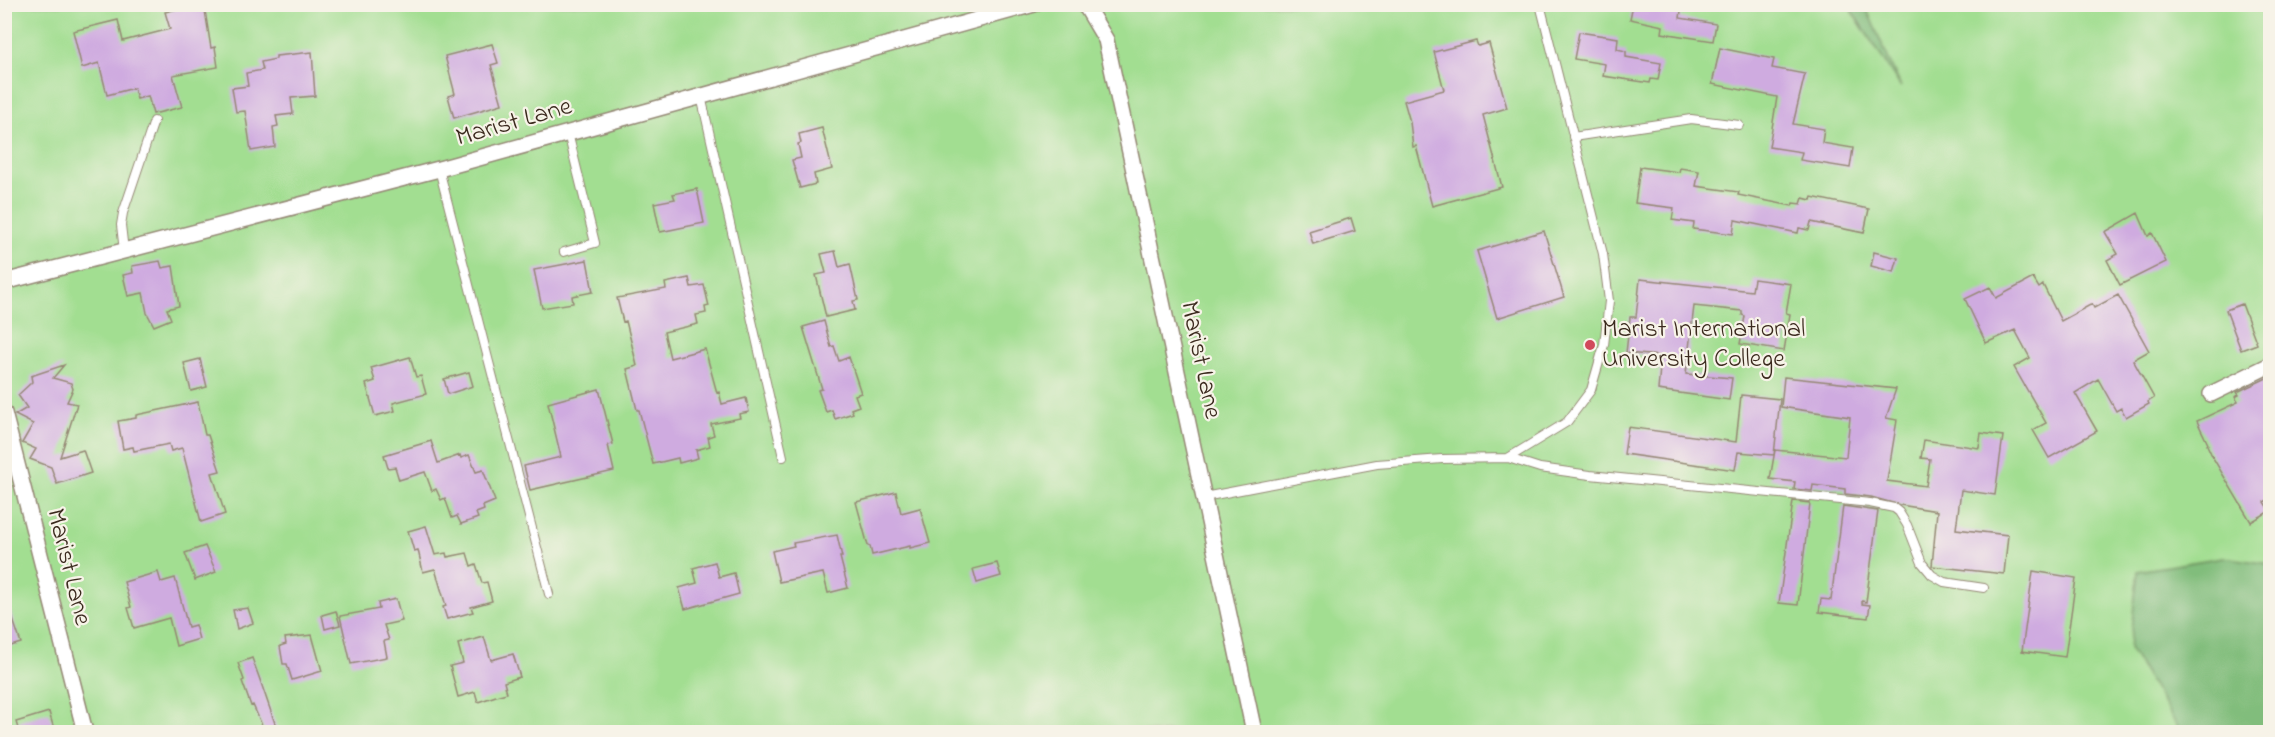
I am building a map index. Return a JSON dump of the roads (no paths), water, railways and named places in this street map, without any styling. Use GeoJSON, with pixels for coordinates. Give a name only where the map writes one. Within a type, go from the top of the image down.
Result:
{"type":"FeatureCollection","features":[{"type":"Feature","properties":{"kind":"street","name":"Marist Lane"},"geometry":{"type":"LineString","coordinates":[[4,282],[439,168],[1034,4]]}},
{"type":"Feature","properties":{"kind":"street","name":"Marist Lane"},"geometry":{"type":"LineString","coordinates":[[1082,4],[1087,8],[1106,40],[1254,732]]}},
{"type":"Feature","properties":{"kind":"street"},"geometry":{"type":"LineString","coordinates":[[2211,394],[2271,365]]}},
{"type":"Feature","properties":{"kind":"street","name":"Marist Lane"},"geometry":{"type":"LineString","coordinates":[[4,413],[85,732]]}},
{"type":"Feature","properties":{"kind":"lane"},"geometry":{"type":"LineString","coordinates":[[1508,458],[1567,422],[1591,390],[1604,345],[1609,301],[1603,254],[1540,4]]}},
{"type":"Feature","properties":{"kind":"lane"},"geometry":{"type":"LineString","coordinates":[[701,96],[783,457]]}},
{"type":"Feature","properties":{"kind":"lane"},"geometry":{"type":"LineString","coordinates":[[1573,137],[1691,119],[1739,125]]}},
{"type":"Feature","properties":{"kind":"lane"},"geometry":{"type":"LineString","coordinates":[[124,251],[121,225],[123,213],[154,121]]}},
{"type":"Feature","properties":{"kind":"lane"},"geometry":{"type":"LineString","coordinates":[[564,252],[594,243],[568,133]]}},
{"type":"Feature","properties":{"kind":"lane"},"geometry":{"type":"LineString","coordinates":[[439,168],[549,594]]}},
{"type":"Feature","properties":{"kind":"lane"},"geometry":{"type":"LineString","coordinates":[[1204,497],[1377,464],[1442,459],[1508,458],[1540,468],[1590,475],[1870,503],[1894,508],[1908,525],[1927,572],[1944,582],[1984,588]]}},
{"type":"Feature","properties":{"kind":"place","name":"Marist International University College"},"geometry":{"type":"Point","coordinates":[1590,345]}}]}
